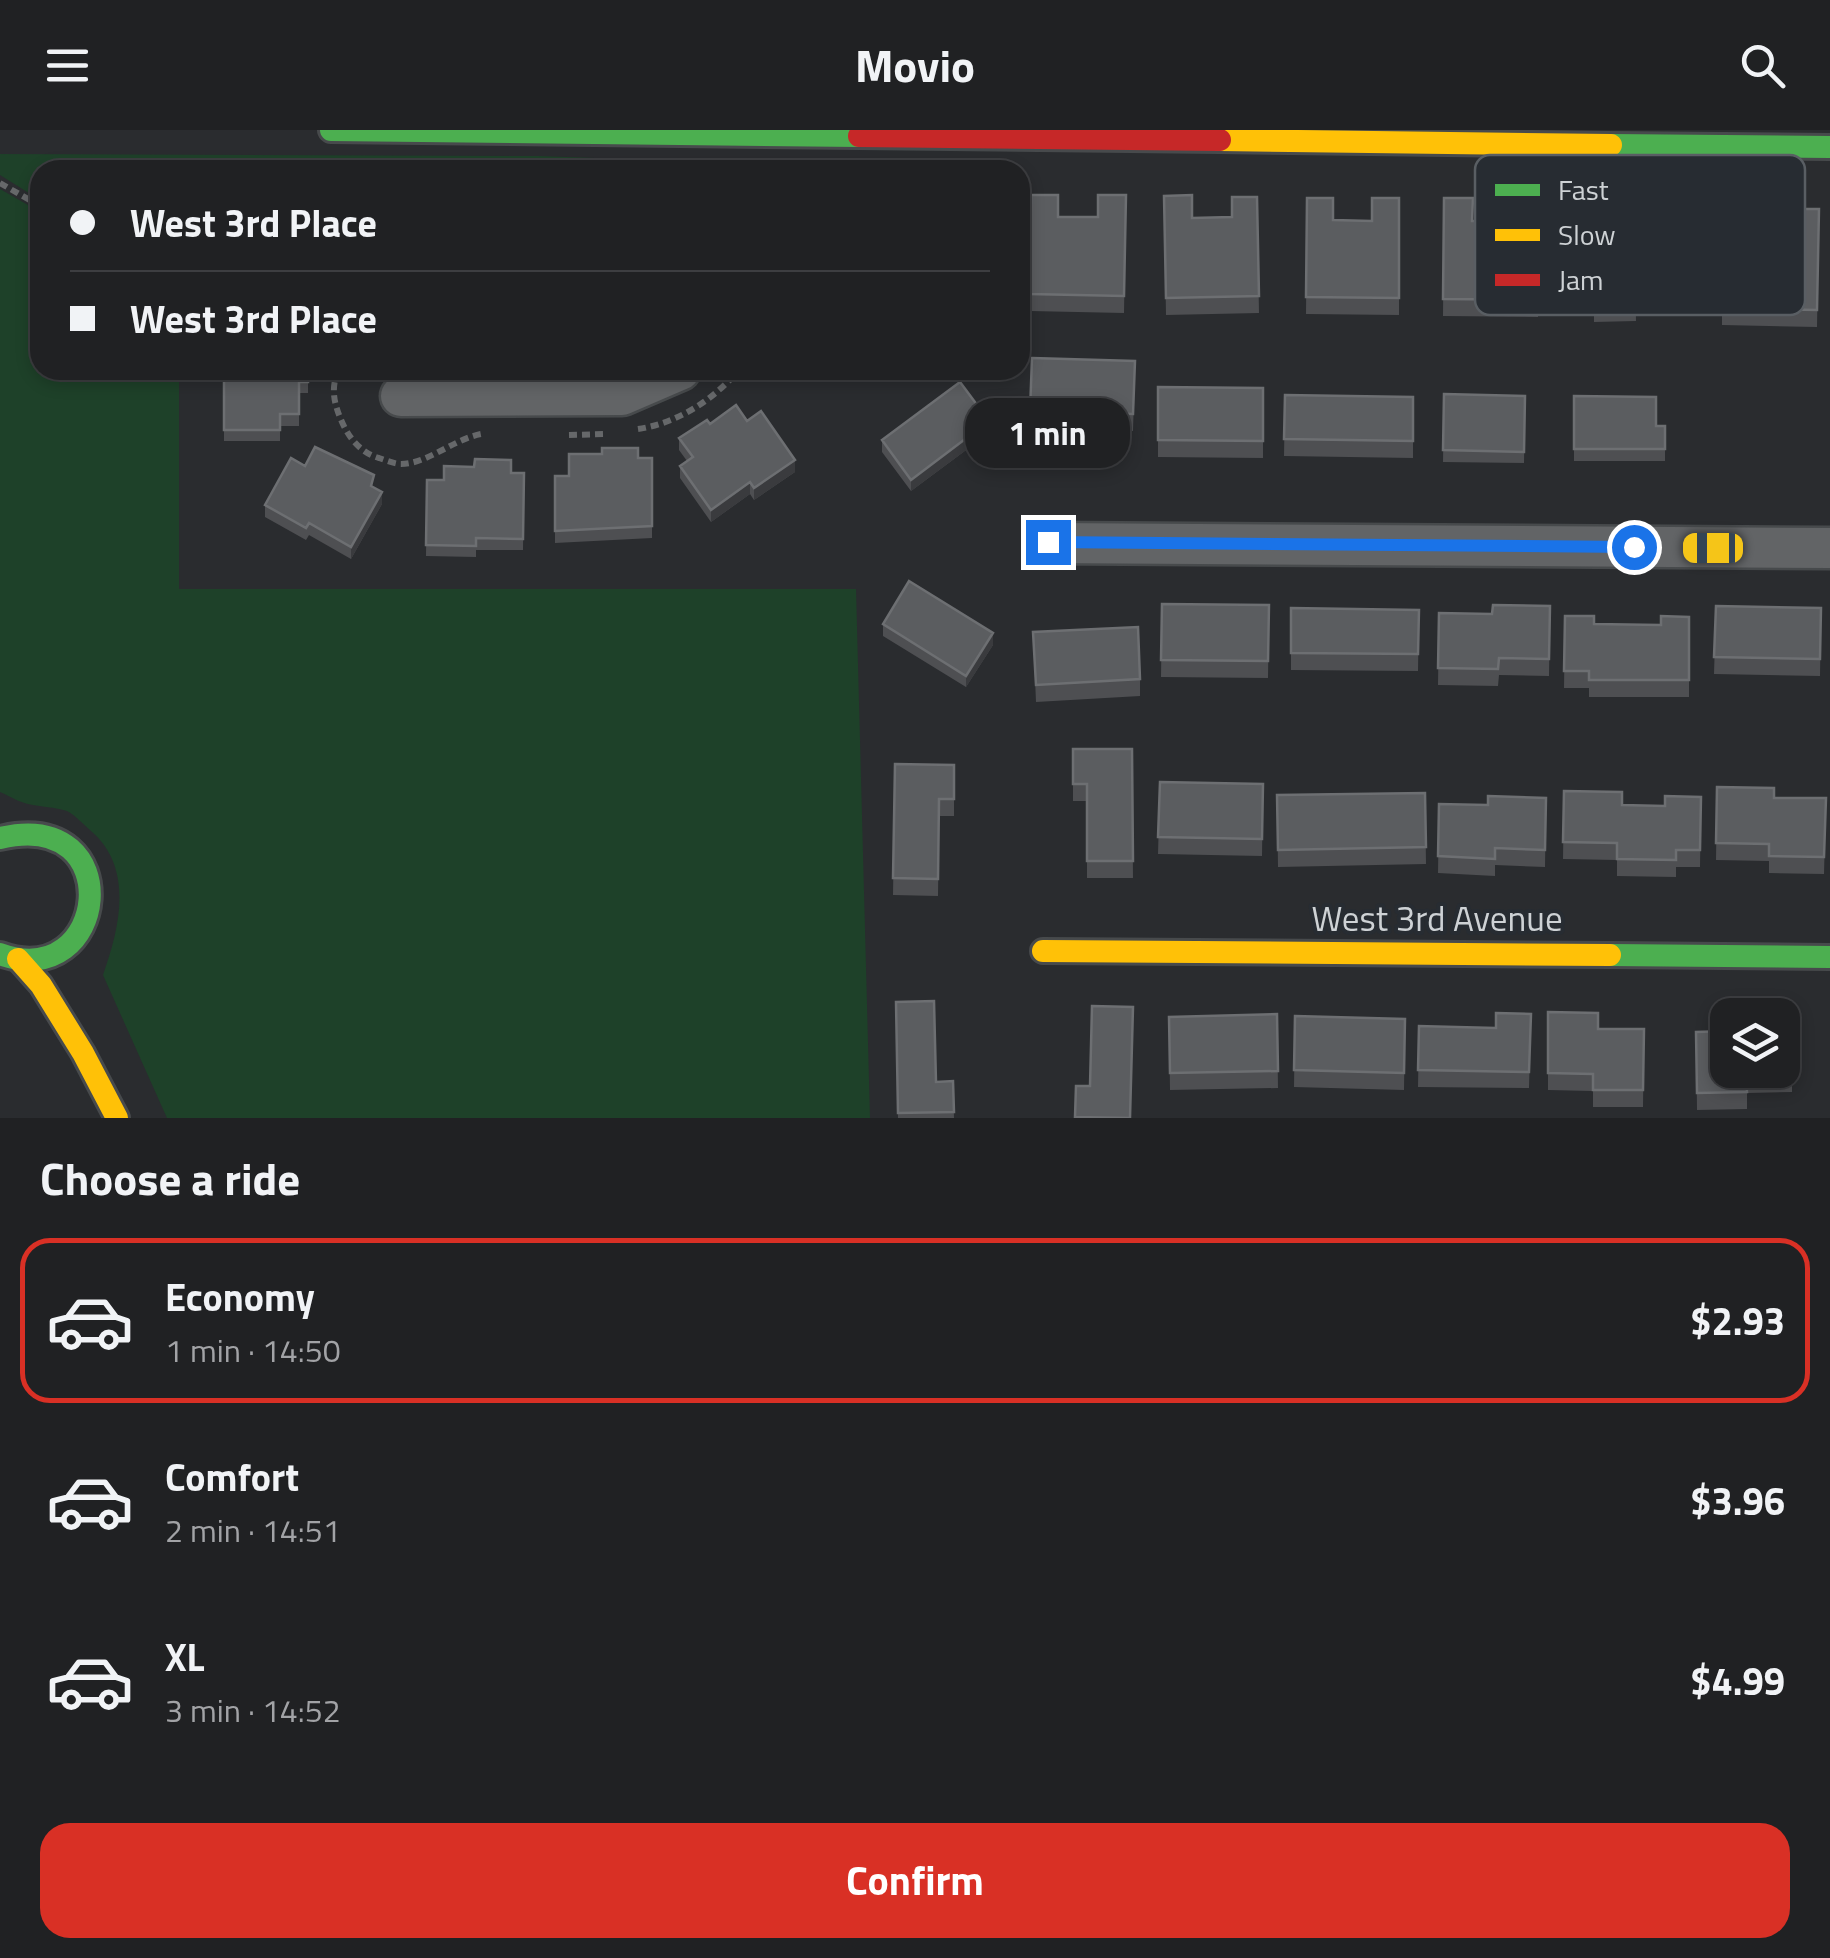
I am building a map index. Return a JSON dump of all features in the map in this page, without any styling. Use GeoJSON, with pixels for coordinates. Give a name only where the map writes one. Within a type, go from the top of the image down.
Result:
{"type":"FeatureCollection","features":[{"type":"Feature","properties":{"kind":"street"},"geometry":{"type":"LineString","coordinates":[[331,130],[432,131],[745,153],[836,134],[1830,147]]}},
{"type":"Feature","properties":{"kind":"street"},"geometry":{"type":"LineString","coordinates":[[401,396],[622,395],[657,380]]}},
{"type":"Feature","properties":{"kind":"street"},"geometry":{"type":"LineString","coordinates":[[1048,542],[1830,548]]}},
{"type":"Feature","properties":{"kind":"street"},"geometry":{"type":"LineString","coordinates":[[4,833],[33,831],[54,836],[72,848],[85,864],[92,884],[92,906],[81,932],[72,986],[82,1045]]}},
{"type":"Feature","properties":{"kind":"street"},"geometry":{"type":"LineString","coordinates":[[9,956],[34,960],[55,955],[81,932]]}},
{"type":"Feature","properties":{"kind":"street","name":"West 3rd Avenue"},"geometry":{"type":"LineString","coordinates":[[1043,951],[1830,957]]}},
{"type":"Feature","properties":{"kind":"street"},"geometry":{"type":"LineString","coordinates":[[9,956],[34,971],[57,1012],[82,1045],[117,1118]]}},
{"type":"Feature","properties":{"kind":"path"},"geometry":{"type":"LineString","coordinates":[[0,183],[30,200]]}},
{"type":"Feature","properties":{"kind":"green space"},"geometry":{"type":"Polygon","coordinates":[[[0,154],[650,160],[30,160],[30,194],[0,175],[0,154]]]}},
{"type":"Feature","properties":{"kind":"green space"},"geometry":{"type":"Polygon","coordinates":[[[0,189],[30,206],[30,380],[179,380],[179,589],[856,589],[870,1118],[167,1118],[103,975],[120,899],[113,862],[105,846],[70,813],[25,803],[0,792],[0,189]]]}},
{"type":"Feature","properties":{"kind":"building"},"geometry":{"type":"Polygon","coordinates":[[[1031,195],[1058,195],[1058,217],[1098,217],[1098,195],[1126,195],[1124,296],[1030,294],[1031,195]]]}},
{"type":"Feature","properties":{"kind":"building"},"geometry":{"type":"Polygon","coordinates":[[[1192,195],[1192,218],[1232,217],[1232,197],[1257,197],[1259,296],[1166,298],[1164,196],[1192,195]]]}},
{"type":"Feature","properties":{"kind":"building"},"geometry":{"type":"Polygon","coordinates":[[[1307,198],[1333,198],[1333,220],[1372,221],[1372,198],[1399,198],[1399,298],[1306,297],[1307,198]]]}},
{"type":"Feature","properties":{"kind":"building"},"geometry":{"type":"Polygon","coordinates":[[[1444,198],[1473,198],[1475,299],[1443,299],[1444,198]]]}},
{"type":"Feature","properties":{"kind":"building"},"geometry":{"type":"Polygon","coordinates":[[[1805,209],[1819,209],[1817,310],[1805,310],[1805,209]]]}},
{"type":"Feature","properties":{"kind":"building"},"geometry":{"type":"Polygon","coordinates":[[[1032,358],[1135,361],[1133,414],[1030,411],[1032,358]]]}},
{"type":"Feature","properties":{"kind":"building"},"geometry":{"type":"Polygon","coordinates":[[[224,380],[308,380],[299,382],[299,414],[280,414],[280,430],[224,430],[224,380]]]}},
{"type":"Feature","properties":{"kind":"building"},"geometry":{"type":"Polygon","coordinates":[[[960,382],[989,421],[911,480],[882,440],[960,382]]]}},
{"type":"Feature","properties":{"kind":"building"},"geometry":{"type":"Polygon","coordinates":[[[1158,387],[1263,388],[1263,441],[1158,440],[1158,387]]]}},
{"type":"Feature","properties":{"kind":"building"},"geometry":{"type":"Polygon","coordinates":[[[1444,394],[1525,396],[1524,452],[1443,450],[1444,394]]]}},
{"type":"Feature","properties":{"kind":"building"},"geometry":{"type":"Polygon","coordinates":[[[1285,395],[1413,397],[1413,441],[1284,439],[1285,395]]]}},
{"type":"Feature","properties":{"kind":"building"},"geometry":{"type":"Polygon","coordinates":[[[1574,396],[1656,397],[1656,426],[1665,426],[1665,449],[1574,449],[1574,396]]]}},
{"type":"Feature","properties":{"kind":"building"},"geometry":{"type":"Polygon","coordinates":[[[736,405],[747,421],[761,411],[795,460],[754,488],[750,482],[711,510],[680,466],[693,457],[679,438],[707,420],[710,424],[736,405]]]}},
{"type":"Feature","properties":{"kind":"building"},"geometry":{"type":"Polygon","coordinates":[[[315,447],[374,475],[371,486],[382,492],[351,547],[309,523],[306,528],[265,505],[291,458],[305,466],[315,447]]]}},
{"type":"Feature","properties":{"kind":"building"},"geometry":{"type":"Polygon","coordinates":[[[602,448],[638,448],[638,458],[652,458],[652,526],[555,531],[555,476],[569,476],[569,454],[602,454],[602,448]]]}},
{"type":"Feature","properties":{"kind":"building"},"geometry":{"type":"Polygon","coordinates":[[[475,459],[511,460],[511,473],[524,473],[523,539],[476,538],[476,546],[426,545],[427,480],[444,480],[444,466],[474,467],[475,459]]]}},
{"type":"Feature","properties":{"kind":"building"},"geometry":{"type":"Polygon","coordinates":[[[909,581],[993,633],[966,676],[883,624],[909,581]]]}},
{"type":"Feature","properties":{"kind":"building"},"geometry":{"type":"Polygon","coordinates":[[[1162,604],[1269,605],[1268,661],[1161,660],[1162,604]]]}},
{"type":"Feature","properties":{"kind":"building"},"geometry":{"type":"Polygon","coordinates":[[[1493,605],[1550,606],[1549,659],[1499,658],[1498,669],[1438,668],[1439,613],[1492,614],[1493,605]]]}},
{"type":"Feature","properties":{"kind":"building"},"geometry":{"type":"Polygon","coordinates":[[[1716,606],[1821,608],[1820,659],[1714,657],[1716,606]]]}},
{"type":"Feature","properties":{"kind":"building"},"geometry":{"type":"Polygon","coordinates":[[[1291,608],[1419,610],[1418,654],[1291,653],[1291,608]]]}},
{"type":"Feature","properties":{"kind":"building"},"geometry":{"type":"Polygon","coordinates":[[[1565,616],[1594,616],[1594,624],[1661,625],[1661,616],[1689,617],[1689,680],[1589,680],[1589,671],[1564,671],[1565,616]]]}},
{"type":"Feature","properties":{"kind":"building"},"geometry":{"type":"Polygon","coordinates":[[[1138,627],[1140,679],[1036,685],[1033,632],[1138,627]]]}},
{"type":"Feature","properties":{"kind":"building"},"geometry":{"type":"Polygon","coordinates":[[[1073,749],[1132,749],[1133,861],[1087,861],[1087,784],[1073,784],[1073,749]]]}},
{"type":"Feature","properties":{"kind":"building"},"geometry":{"type":"Polygon","coordinates":[[[895,764],[954,765],[954,799],[939,799],[938,879],[893,878],[895,764]]]}},
{"type":"Feature","properties":{"kind":"building"},"geometry":{"type":"Polygon","coordinates":[[[1160,782],[1263,784],[1262,839],[1158,837],[1160,782]]]}},
{"type":"Feature","properties":{"kind":"building"},"geometry":{"type":"Polygon","coordinates":[[[1717,787],[1774,788],[1774,798],[1826,798],[1824,857],[1769,856],[1769,844],[1716,843],[1717,787]]]}},
{"type":"Feature","properties":{"kind":"building"},"geometry":{"type":"Polygon","coordinates":[[[1564,791],[1622,792],[1622,805],[1665,806],[1665,796],[1701,797],[1700,850],[1676,850],[1676,860],[1617,859],[1617,843],[1563,842],[1564,791]]]}},
{"type":"Feature","properties":{"kind":"building"},"geometry":{"type":"Polygon","coordinates":[[[1425,793],[1426,847],[1278,850],[1277,795],[1425,793]]]}},
{"type":"Feature","properties":{"kind":"building"},"geometry":{"type":"Polygon","coordinates":[[[1488,796],[1546,798],[1545,850],[1495,848],[1495,859],[1438,856],[1439,804],[1488,805],[1488,796]]]}},
{"type":"Feature","properties":{"kind":"building"},"geometry":{"type":"Polygon","coordinates":[[[934,1001],[936,1082],[953,1081],[954,1112],[898,1113],[896,1002],[934,1001]]]}},
{"type":"Feature","properties":{"kind":"building"},"geometry":{"type":"Polygon","coordinates":[[[1092,1006],[1133,1007],[1130,1118],[1075,1117],[1076,1086],[1090,1086],[1092,1006]]]}},
{"type":"Feature","properties":{"kind":"building"},"geometry":{"type":"Polygon","coordinates":[[[1548,1012],[1598,1013],[1598,1029],[1644,1029],[1643,1090],[1593,1090],[1593,1074],[1548,1073],[1548,1012]]]}},
{"type":"Feature","properties":{"kind":"building"},"geometry":{"type":"Polygon","coordinates":[[[1496,1013],[1531,1014],[1529,1072],[1418,1070],[1419,1026],[1496,1028],[1496,1013]]]}},
{"type":"Feature","properties":{"kind":"building"},"geometry":{"type":"Polygon","coordinates":[[[1277,1014],[1278,1071],[1170,1073],[1169,1017],[1277,1014]]]}},
{"type":"Feature","properties":{"kind":"building"},"geometry":{"type":"Polygon","coordinates":[[[1295,1016],[1405,1019],[1404,1073],[1294,1070],[1295,1016]]]}},
{"type":"Feature","properties":{"kind":"building"},"geometry":{"type":"Polygon","coordinates":[[[1696,1032],[1710,1032],[1710,1088],[1747,1088],[1747,1092],[1697,1093],[1696,1032]]]}},
{"type":"Feature","properties":{"kind":"traffic: fast"},"geometry":{"type":"LineString","coordinates":[[331,130],[859,136]]}},
{"type":"Feature","properties":{"kind":"traffic: fast"},"geometry":{"type":"LineString","coordinates":[[1611,145],[1830,147]]}},
{"type":"Feature","properties":{"kind":"traffic: fast"},"geometry":{"type":"LineString","coordinates":[[0,838],[42,836],[70,849],[86,872],[90,899],[82,927],[64,948],[37,959],[0,954]]}},
{"type":"Feature","properties":{"kind":"traffic: fast"},"geometry":{"type":"LineString","coordinates":[[1610,955],[1830,957]]}},
{"type":"Feature","properties":{"kind":"traffic: slow"},"geometry":{"type":"LineString","coordinates":[[1220,140],[1611,145]]}},
{"type":"Feature","properties":{"kind":"traffic: slow"},"geometry":{"type":"LineString","coordinates":[[1043,951],[1610,955]]}},
{"type":"Feature","properties":{"kind":"traffic: slow"},"geometry":{"type":"LineString","coordinates":[[18,959],[41,985],[117,1118]]}},
{"type":"Feature","properties":{"kind":"traffic: jam"},"geometry":{"type":"LineString","coordinates":[[859,136],[1220,140]]}},
{"type":"Feature","properties":{"kind":"route"},"geometry":{"type":"LineString","coordinates":[[1048,542],[1634,547]]}}]}
